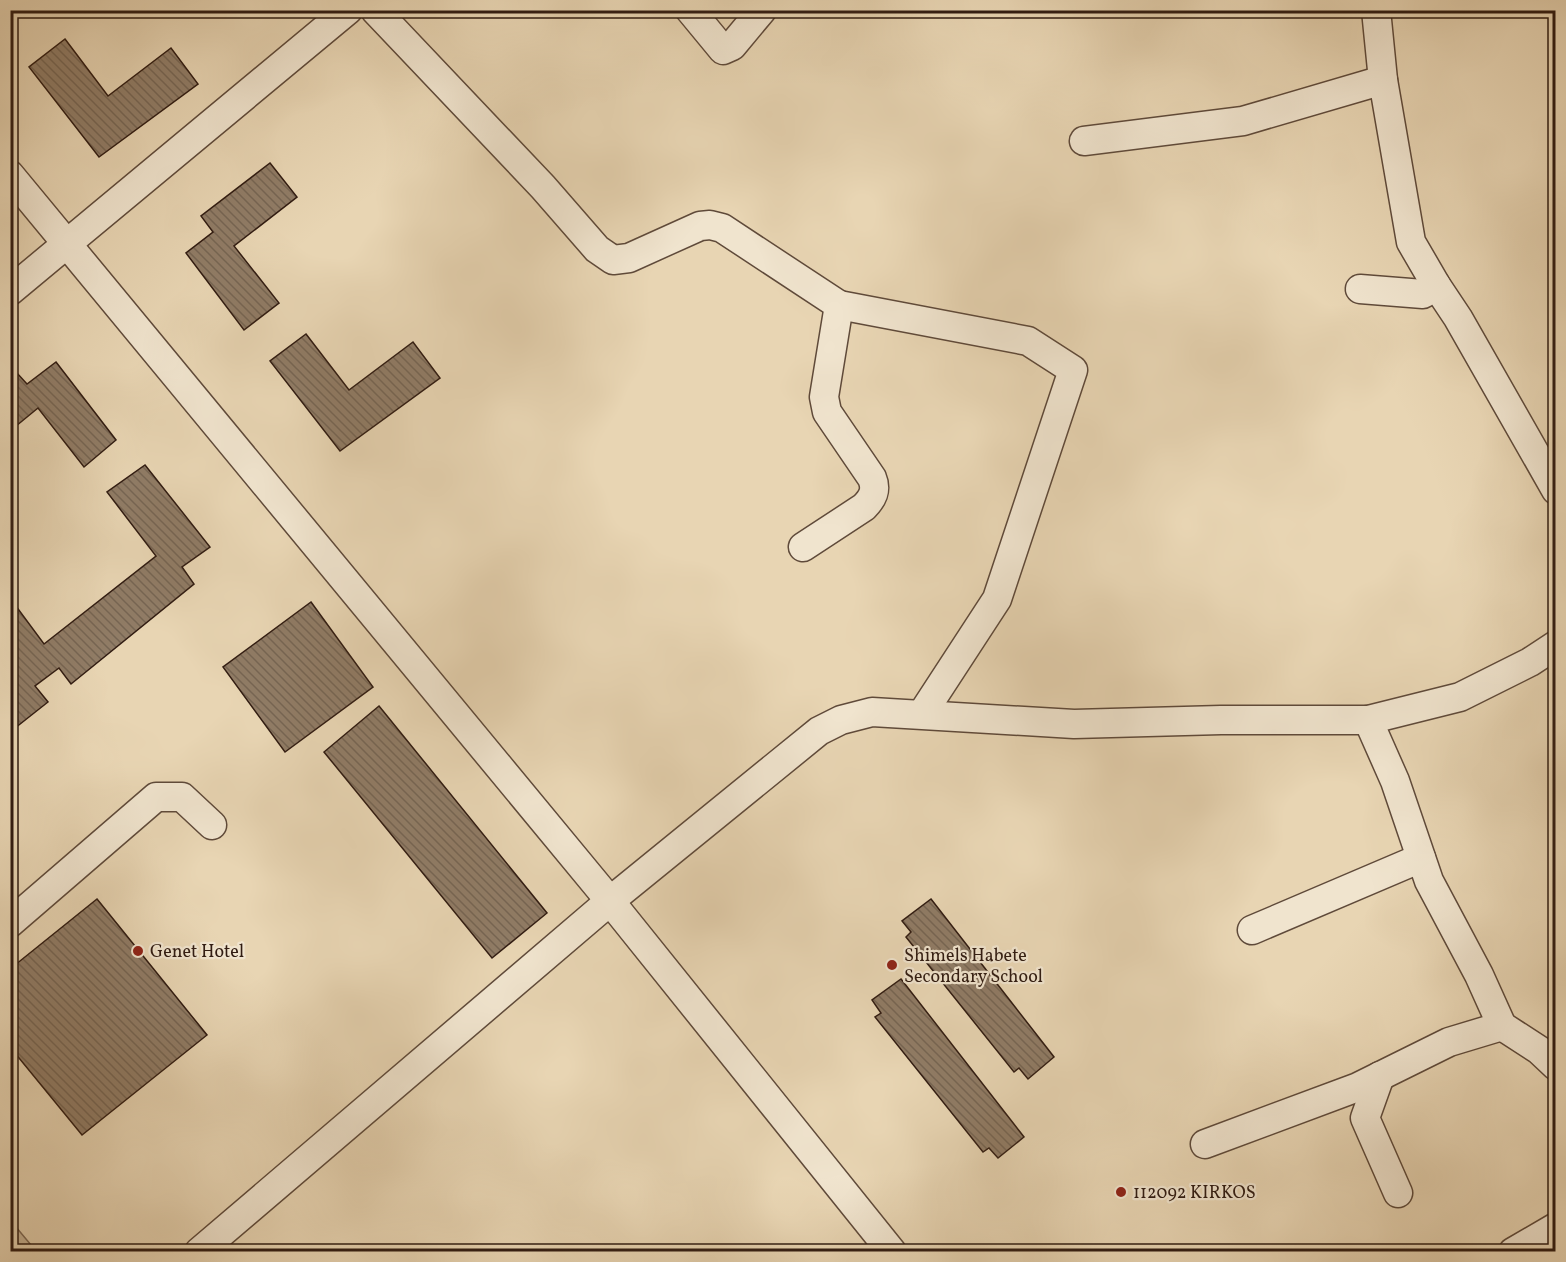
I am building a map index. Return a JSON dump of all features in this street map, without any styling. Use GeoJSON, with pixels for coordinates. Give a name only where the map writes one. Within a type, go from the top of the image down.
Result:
{"type":"FeatureCollection","features":[{"type":"Feature","properties":{"kind":"street"},"geometry":{"type":"LineString","coordinates":[[10,291],[348,10]]}},
{"type":"Feature","properties":{"kind":"street"},"geometry":{"type":"LineString","coordinates":[[375,10],[543,187],[597,249],[614,260],[629,258],[700,226],[710,225],[722,228],[839,305],[1028,341],[1072,370],[997,599],[922,714]]}},
{"type":"Feature","properties":{"kind":"street"},"geometry":{"type":"LineString","coordinates":[[690,10],[723,50],[732,46],[762,10]]}},
{"type":"Feature","properties":{"kind":"street"},"geometry":{"type":"LineString","coordinates":[[1376,10],[1383,80],[1411,242],[1458,318],[1556,490]]}},
{"type":"Feature","properties":{"kind":"street"},"geometry":{"type":"LineString","coordinates":[[1084,141],[1243,121],[1383,80]]}},
{"type":"Feature","properties":{"kind":"street"},"geometry":{"type":"LineString","coordinates":[[10,175],[610,901],[892,1251]]}},
{"type":"Feature","properties":{"kind":"street"},"geometry":{"type":"LineString","coordinates":[[1360,289],[1423,294],[1436,285]]}},
{"type":"Feature","properties":{"kind":"street"},"geometry":{"type":"LineString","coordinates":[[803,547],[864,507],[872,500],[874,491],[875,484],[872,478],[827,412],[824,397],[839,305]]}},
{"type":"Feature","properties":{"kind":"street"},"geometry":{"type":"LineString","coordinates":[[199,1251],[610,901],[819,731],[841,720],[872,712],[1074,724],[1221,720],[1368,720],[1460,696],[1530,662],[1556,645]]}},
{"type":"Feature","properties":{"kind":"street"},"geometry":{"type":"LineString","coordinates":[[1368,720],[1395,781],[1429,881],[1479,975],[1502,1026],[1539,1050],[1556,1066]]}},
{"type":"Feature","properties":{"kind":"street"},"geometry":{"type":"LineString","coordinates":[[10,923],[156,797],[182,797],[212,825]]}},
{"type":"Feature","properties":{"kind":"street"},"geometry":{"type":"LineString","coordinates":[[1252,930],[1421,858]]}},
{"type":"Feature","properties":{"kind":"street"},"geometry":{"type":"LineString","coordinates":[[1205,1144],[1358,1087],[1449,1042],[1502,1026]]}},
{"type":"Feature","properties":{"kind":"street"},"geometry":{"type":"LineString","coordinates":[[1380,1076],[1365,1118],[1398,1193]]}},
{"type":"Feature","properties":{"kind":"street"},"geometry":{"type":"LineString","coordinates":[[1514,1251],[1556,1227]]}},
{"type":"Feature","properties":{"kind":"shaded area"},"geometry":{"type":"Polygon","coordinates":[[[11,1221],[36,1251],[11,1251],[11,1221]]]}},
{"type":"Feature","properties":{"kind":"building"},"geometry":{"type":"Polygon","coordinates":[[[65,39],[108,96],[171,48],[198,84],[99,157],[29,67],[65,39]]]}},
{"type":"Feature","properties":{"kind":"building"},"geometry":{"type":"Polygon","coordinates":[[[270,163],[297,197],[234,246],[279,303],[244,330],[186,253],[213,232],[201,216],[270,163]]]}},
{"type":"Feature","properties":{"kind":"building"},"geometry":{"type":"Polygon","coordinates":[[[306,334],[349,390],[413,342],[440,378],[340,451],[270,361],[306,334]]]}},
{"type":"Feature","properties":{"kind":"building"},"geometry":{"type":"Polygon","coordinates":[[[56,362],[116,440],[84,467],[38,408],[10,431],[10,376],[16,372],[27,384],[56,362]]]}},
{"type":"Feature","properties":{"kind":"building"},"geometry":{"type":"Polygon","coordinates":[[[145,465],[210,547],[182,567],[194,584],[71,684],[59,668],[35,686],[48,702],[10,732],[10,598],[44,644],[156,556],[107,492],[145,465]]]}},
{"type":"Feature","properties":{"kind":"building"},"geometry":{"type":"Polygon","coordinates":[[[311,602],[373,687],[285,752],[223,667],[311,602]]]}},
{"type":"Feature","properties":{"kind":"building"},"geometry":{"type":"Polygon","coordinates":[[[379,706],[547,913],[492,958],[324,752],[379,706]]]}},
{"type":"Feature","properties":{"kind":"building"},"geometry":{"type":"Polygon","coordinates":[[[97,899],[207,1035],[82,1135],[10,1047],[10,969],[97,899]]]}},
{"type":"Feature","properties":{"kind":"building"},"geometry":{"type":"Polygon","coordinates":[[[931,899],[1054,1057],[1028,1079],[1019,1068],[1014,1072],[906,937],[911,932],[902,921],[931,899]]]}},
{"type":"Feature","properties":{"kind":"building"},"geometry":{"type":"Polygon","coordinates":[[[901,979],[1024,1137],[998,1158],[989,1148],[983,1152],[875,1017],[881,1013],[872,1000],[901,979]]]}},
{"type":"Feature","properties":{"kind":"place","name":"Genet Hotel"},"geometry":{"type":"Point","coordinates":[138,951]}},
{"type":"Feature","properties":{"kind":"place","name":"Shimels Habete Secondary School"},"geometry":{"type":"Point","coordinates":[892,965]}},
{"type":"Feature","properties":{"kind":"place","name":"112092 KIRKOS"},"geometry":{"type":"Point","coordinates":[1121,1192]}}]}
